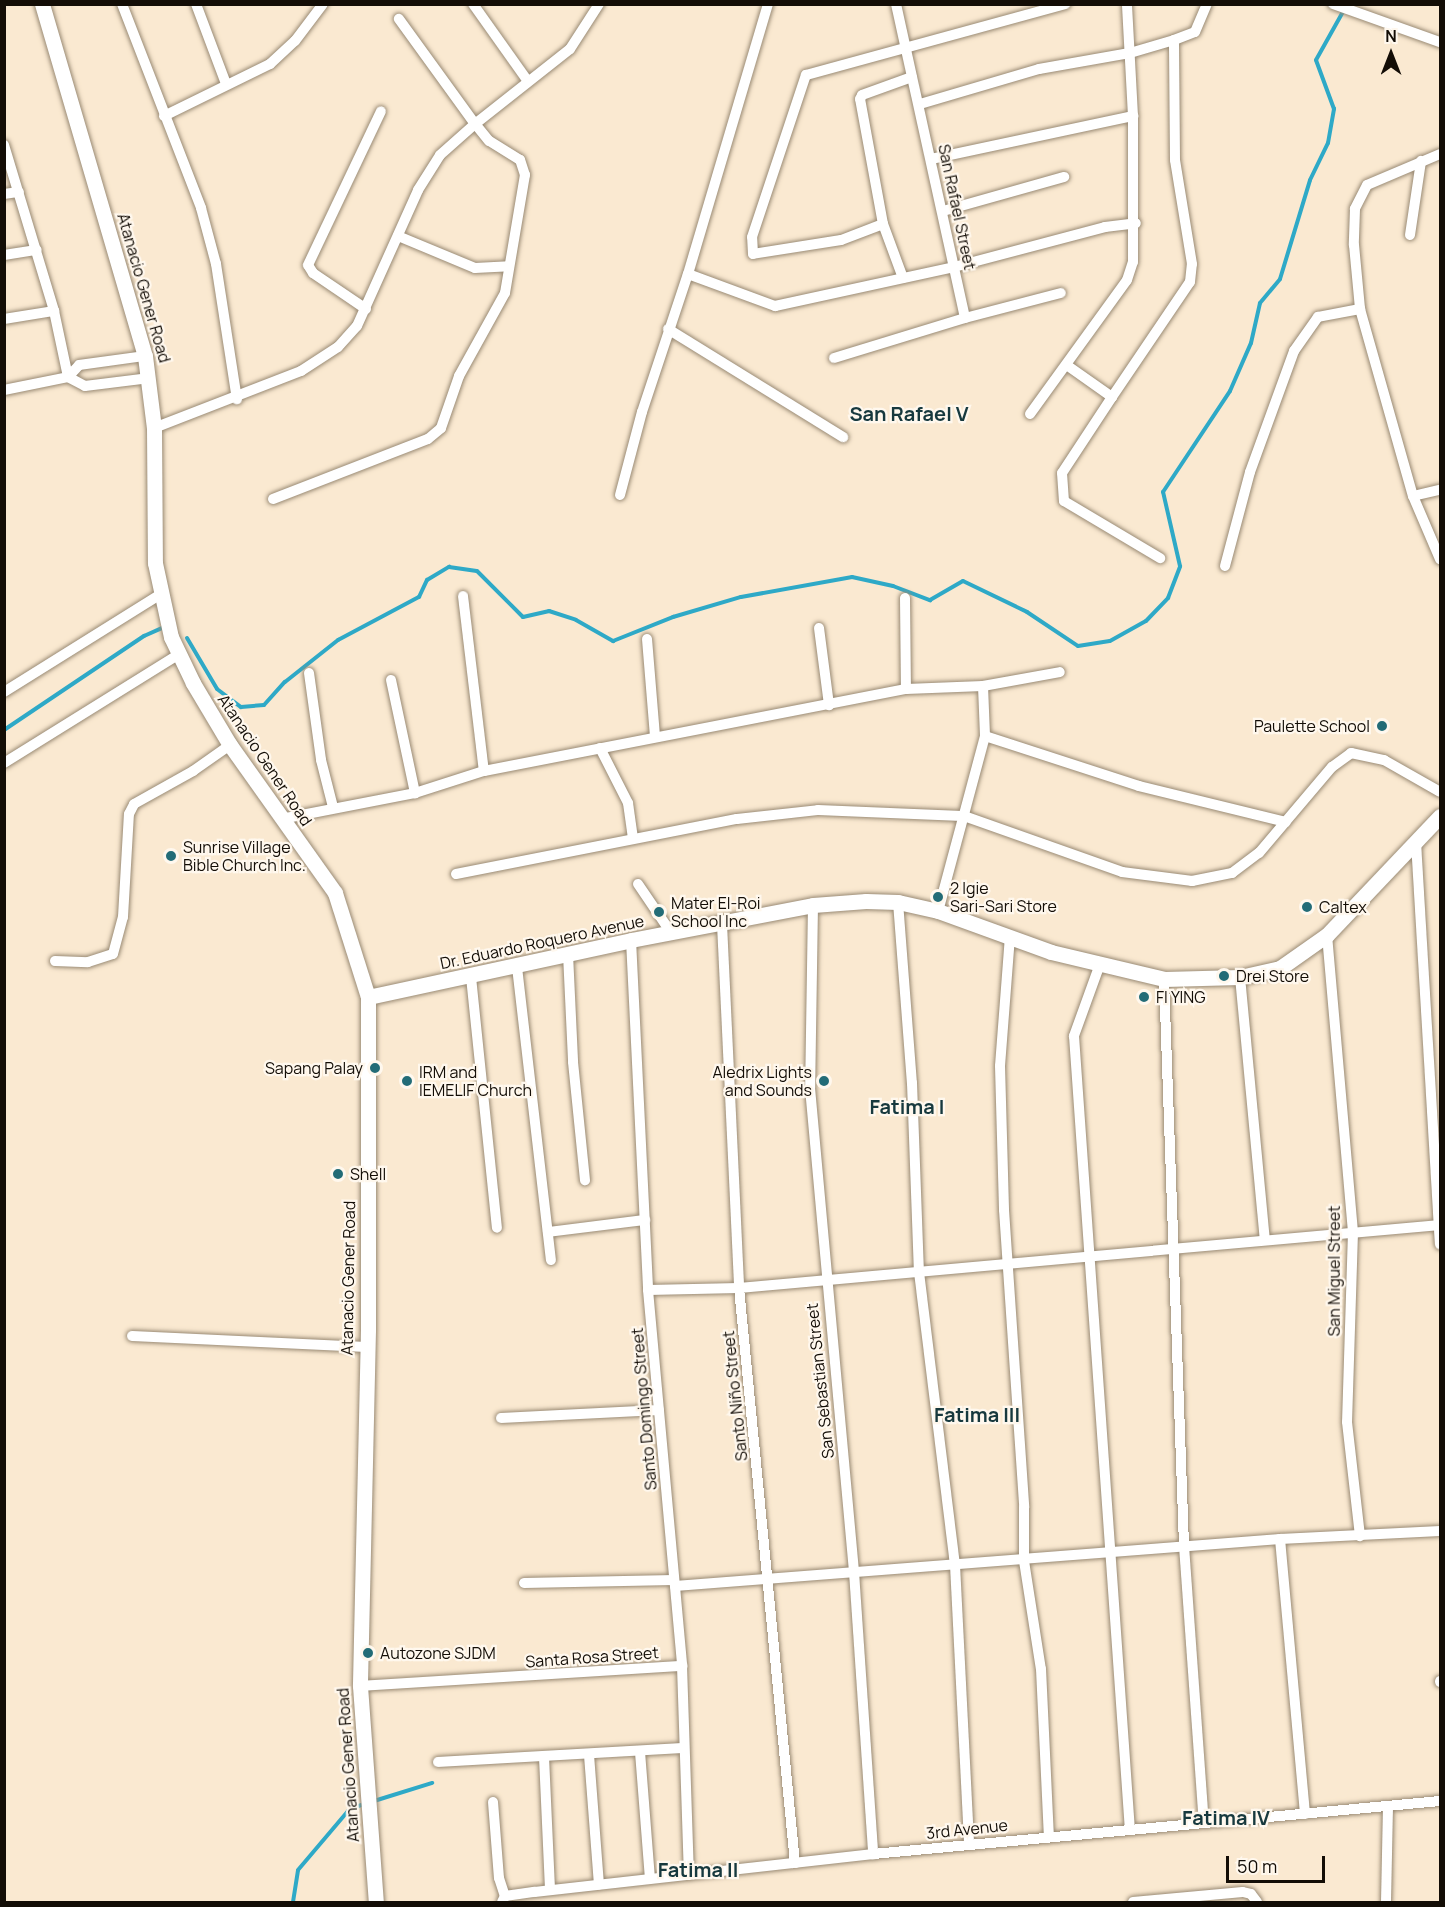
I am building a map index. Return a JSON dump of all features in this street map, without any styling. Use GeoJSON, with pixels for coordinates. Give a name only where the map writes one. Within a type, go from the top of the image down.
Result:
{"type":"FeatureCollection","features":[{"type":"Feature","properties":{"kind":"main road","name":"Atanacio Gener Road"},"geometry":{"type":"LineString","coordinates":[[42,4],[150,378],[154,428],[152,505],[161,594],[171,637],[230,745],[335,893],[368,997],[367,1347],[360,1686],[376,1902]]}},
{"type":"Feature","properties":{"kind":"main road","name":"Dr. Eduardo Roquero Avenue"},"geometry":{"type":"LineString","coordinates":[[368,997],[517,968],[631,940],[672,934],[813,905],[898,902],[938,911],[1100,964],[1164,979],[1240,977],[1280,968],[1327,935],[1440,816]]}},
{"type":"Feature","properties":{"kind":"street"},"geometry":{"type":"LineString","coordinates":[[122,4],[201,208],[216,264],[237,399]]}},
{"type":"Feature","properties":{"kind":"street"},"geometry":{"type":"LineString","coordinates":[[196,4],[226,84]]}},
{"type":"Feature","properties":{"kind":"street"},"geometry":{"type":"LineString","coordinates":[[164,116],[270,64],[295,41],[323,4]]}},
{"type":"Feature","properties":{"kind":"street"},"geometry":{"type":"LineString","coordinates":[[473,4],[527,80]]}},
{"type":"Feature","properties":{"kind":"street"},"geometry":{"type":"LineString","coordinates":[[154,428],[237,399],[301,371],[338,347],[366,309],[418,190],[440,155],[527,80],[570,49],[599,4]]}},
{"type":"Feature","properties":{"kind":"street"},"geometry":{"type":"LineString","coordinates":[[620,495],[668,329],[688,274],[768,4]]}},
{"type":"Feature","properties":{"kind":"street","name":"San Rafael Street"},"geometry":{"type":"LineString","coordinates":[[896,4],[920,104],[965,318]]}},
{"type":"Feature","properties":{"kind":"street"},"geometry":{"type":"LineString","coordinates":[[883,224],[841,240],[753,254],[752,237],[806,75],[904,45],[1065,4]]}},
{"type":"Feature","properties":{"kind":"street"},"geometry":{"type":"LineString","coordinates":[[1030,414],[1068,366],[1127,280],[1133,262],[1136,223],[1127,4]]}},
{"type":"Feature","properties":{"kind":"street"},"geometry":{"type":"LineString","coordinates":[[920,104],[1039,69],[1130,53],[1195,32],[1207,4]]}},
{"type":"Feature","properties":{"kind":"street"},"geometry":{"type":"LineString","coordinates":[[1337,6],[1440,42]]}},
{"type":"Feature","properties":{"kind":"street"},"geometry":{"type":"LineString","coordinates":[[273,499],[417,443],[441,428],[459,376],[505,293],[523,165],[489,141],[399,19]]}},
{"type":"Feature","properties":{"kind":"street"},"geometry":{"type":"LineString","coordinates":[[1160,558],[1064,501],[1062,473],[1190,282],[1192,264],[1175,160],[1174,39]]}},
{"type":"Feature","properties":{"kind":"street"},"geometry":{"type":"LineString","coordinates":[[903,278],[883,224],[860,99],[862,95],[912,77]]}},
{"type":"Feature","properties":{"kind":"street"},"geometry":{"type":"LineString","coordinates":[[366,309],[313,273],[308,265],[311,252],[381,111]]}},
{"type":"Feature","properties":{"kind":"street"},"geometry":{"type":"LineString","coordinates":[[931,159],[1133,116]]}},
{"type":"Feature","properties":{"kind":"street"},"geometry":{"type":"LineString","coordinates":[[4,146],[54,311],[68,377]]}},
{"type":"Feature","properties":{"kind":"street"},"geometry":{"type":"LineString","coordinates":[[1440,154],[1367,185],[1355,209],[1354,245],[1360,309],[1413,496],[1440,559]]}},
{"type":"Feature","properties":{"kind":"street"},"geometry":{"type":"LineString","coordinates":[[1410,235],[1421,161]]}},
{"type":"Feature","properties":{"kind":"street"},"geometry":{"type":"LineString","coordinates":[[943,211],[1064,177]]}},
{"type":"Feature","properties":{"kind":"street"},"geometry":{"type":"LineString","coordinates":[[4,194],[19,192]]}},
{"type":"Feature","properties":{"kind":"street"},"geometry":{"type":"LineString","coordinates":[[688,274],[776,306],[954,267],[1105,227],[1136,223]]}},
{"type":"Feature","properties":{"kind":"street"},"geometry":{"type":"LineString","coordinates":[[398,236],[475,268],[509,266]]}},
{"type":"Feature","properties":{"kind":"street"},"geometry":{"type":"LineString","coordinates":[[4,255],[37,250]]}},
{"type":"Feature","properties":{"kind":"street"},"geometry":{"type":"LineString","coordinates":[[834,358],[965,318],[1061,293]]}},
{"type":"Feature","properties":{"kind":"street"},"geometry":{"type":"LineString","coordinates":[[1225,566],[1250,472],[1294,351],[1318,317],[1360,309]]}},
{"type":"Feature","properties":{"kind":"street"},"geometry":{"type":"LineString","coordinates":[[4,319],[54,311]]}},
{"type":"Feature","properties":{"kind":"street"},"geometry":{"type":"LineString","coordinates":[[668,329],[843,437]]}},
{"type":"Feature","properties":{"kind":"street"},"geometry":{"type":"LineString","coordinates":[[4,390],[68,377],[79,365],[145,356]]}},
{"type":"Feature","properties":{"kind":"street"},"geometry":{"type":"LineString","coordinates":[[1068,366],[1112,397]]}},
{"type":"Feature","properties":{"kind":"street"},"geometry":{"type":"LineString","coordinates":[[68,377],[85,386],[150,378]]}},
{"type":"Feature","properties":{"kind":"street"},"geometry":{"type":"LineString","coordinates":[[1413,496],[1440,490]]}},
{"type":"Feature","properties":{"kind":"street"},"geometry":{"type":"LineString","coordinates":[[4,692],[161,594]]}},
{"type":"Feature","properties":{"kind":"street"},"geometry":{"type":"LineString","coordinates":[[463,596],[484,771]]}},
{"type":"Feature","properties":{"kind":"street"},"geometry":{"type":"LineString","coordinates":[[906,597],[906,689]]}},
{"type":"Feature","properties":{"kind":"street"},"geometry":{"type":"LineString","coordinates":[[819,628],[829,705]]}},
{"type":"Feature","properties":{"kind":"street"},"geometry":{"type":"LineString","coordinates":[[647,639],[655,737]]}},
{"type":"Feature","properties":{"kind":"street"},"geometry":{"type":"LineString","coordinates":[[4,763],[179,654]]}},
{"type":"Feature","properties":{"kind":"street"},"geometry":{"type":"LineString","coordinates":[[281,819],[333,807],[415,793],[484,771],[906,689],[983,686],[1060,672]]}},
{"type":"Feature","properties":{"kind":"street"},"geometry":{"type":"LineString","coordinates":[[309,673],[321,760],[333,807]]}},
{"type":"Feature","properties":{"kind":"street"},"geometry":{"type":"LineString","coordinates":[[391,680],[415,793]]}},
{"type":"Feature","properties":{"kind":"street"},"geometry":{"type":"LineString","coordinates":[[938,911],[984,736],[983,686]]}},
{"type":"Feature","properties":{"kind":"street"},"geometry":{"type":"LineString","coordinates":[[984,736],[1150,789],[1286,822]]}},
{"type":"Feature","properties":{"kind":"street"},"geometry":{"type":"LineString","coordinates":[[55,960],[88,962],[113,954],[123,917],[129,813],[134,804],[193,771],[230,745]]}},
{"type":"Feature","properties":{"kind":"street"},"geometry":{"type":"LineString","coordinates":[[600,748],[628,803],[633,839]]}},
{"type":"Feature","properties":{"kind":"street"},"geometry":{"type":"LineString","coordinates":[[456,874],[633,839],[818,810],[964,816],[1122,873],[1192,881],[1232,873],[1259,853],[1332,767],[1351,753],[1384,760],[1440,792]]}},
{"type":"Feature","properties":{"kind":"street"},"geometry":{"type":"LineString","coordinates":[[1416,842],[1440,1244]]}},
{"type":"Feature","properties":{"kind":"street"},"geometry":{"type":"LineString","coordinates":[[638,884],[672,934]]}},
{"type":"Feature","properties":{"kind":"street"},"geometry":{"type":"LineString","coordinates":[[898,902],[912,1083],[919,1272],[955,1565],[969,1844]]}},
{"type":"Feature","properties":{"kind":"street","name":"San Sebastian Street"},"geometry":{"type":"LineString","coordinates":[[813,905],[810,1088],[825,1279],[854,1572],[873,1854]]}},
{"type":"Feature","properties":{"kind":"street","name":"Santo Niño Street"},"geometry":{"type":"LineString","coordinates":[[722,924],[738,1288],[795,1863]]}},
{"type":"Feature","properties":{"kind":"street","name":"San Miguel Street"},"geometry":{"type":"LineString","coordinates":[[1327,935],[1353,1232],[1347,1422],[1360,1536]]}},
{"type":"Feature","properties":{"kind":"street"},"geometry":{"type":"LineString","coordinates":[[1010,936],[1000,1066],[1007,1265],[1024,1507],[1024,1561],[1041,1669],[1049,1837]]}},
{"type":"Feature","properties":{"kind":"street","name":"Santo Domingo Street"},"geometry":{"type":"LineString","coordinates":[[631,940],[648,1290],[682,1666],[682,1748],[689,1875]]}},
{"type":"Feature","properties":{"kind":"street"},"geometry":{"type":"LineString","coordinates":[[568,954],[573,1062],[585,1180]]}},
{"type":"Feature","properties":{"kind":"street"},"geometry":{"type":"LineString","coordinates":[[1100,964],[1074,1036],[1130,1830]]}},
{"type":"Feature","properties":{"kind":"street"},"geometry":{"type":"LineString","coordinates":[[517,968],[551,1260]]}},
{"type":"Feature","properties":{"kind":"street"},"geometry":{"type":"LineString","coordinates":[[471,977],[497,1228]]}},
{"type":"Feature","properties":{"kind":"street"},"geometry":{"type":"LineString","coordinates":[[1240,977],[1265,1240]]}},
{"type":"Feature","properties":{"kind":"street"},"geometry":{"type":"LineString","coordinates":[[1164,979],[1184,1546],[1204,1822]]}},
{"type":"Feature","properties":{"kind":"street"},"geometry":{"type":"LineString","coordinates":[[548,1232],[645,1220]]}},
{"type":"Feature","properties":{"kind":"street"},"geometry":{"type":"LineString","coordinates":[[648,1290],[738,1288],[1439,1225]]}},
{"type":"Feature","properties":{"kind":"street"},"geometry":{"type":"LineString","coordinates":[[132,1336],[367,1347]]}},
{"type":"Feature","properties":{"kind":"street"},"geometry":{"type":"LineString","coordinates":[[501,1418],[659,1410]]}},
{"type":"Feature","properties":{"kind":"street"},"geometry":{"type":"LineString","coordinates":[[524,1583],[674,1583],[767,1580],[1280,1539],[1440,1531]]}},
{"type":"Feature","properties":{"kind":"street"},"geometry":{"type":"LineString","coordinates":[[1280,1539],[1305,1814]]}},
{"type":"Feature","properties":{"kind":"street","name":"Santa Rosa Street"},"geometry":{"type":"LineString","coordinates":[[360,1686],[682,1666]]}},
{"type":"Feature","properties":{"kind":"street"},"geometry":{"type":"LineString","coordinates":[[438,1762],[682,1748]]}},
{"type":"Feature","properties":{"kind":"street"},"geometry":{"type":"LineString","coordinates":[[640,1752],[650,1879]]}},
{"type":"Feature","properties":{"kind":"street"},"geometry":{"type":"LineString","coordinates":[[589,1755],[599,1885]]}},
{"type":"Feature","properties":{"kind":"street"},"geometry":{"type":"LineString","coordinates":[[544,1757],[550,1890]]}},
{"type":"Feature","properties":{"kind":"street","name":"3rd Avenue"},"geometry":{"type":"LineString","coordinates":[[503,1899],[550,1890],[873,1854],[1440,1801]]}},
{"type":"Feature","properties":{"kind":"street"},"geometry":{"type":"LineString","coordinates":[[493,1802],[499,1878],[503,1899]]}},
{"type":"Feature","properties":{"kind":"street"},"geometry":{"type":"LineString","coordinates":[[1386,1902],[1388,1806]]}},
{"type":"Feature","properties":{"kind":"street"},"geometry":{"type":"LineString","coordinates":[[1133,1902],[1191,1900],[1243,1892],[1257,1902]]}},
{"type":"Feature","properties":{"kind":"waterway"},"geometry":{"type":"LineString","coordinates":[[187,638],[217,689],[241,707],[264,705],[285,682],[338,640],[419,597],[427,580],[449,567],[477,571],[523,617],[549,611],[576,620],[613,641],[673,617],[741,597],[852,577],[893,586],[930,600],[963,581],[1027,612],[1078,646],[1110,641],[1146,621],[1168,598],[1180,566],[1163,492],[1230,391],[1251,343],[1260,303],[1280,279],[1310,180],[1328,143],[1334,109],[1316,60],[1344,10]]}},
{"type":"Feature","properties":{"kind":"waterway"},"geometry":{"type":"LineString","coordinates":[[4,730],[144,636],[162,628]]}},
{"type":"Feature","properties":{"kind":"waterway"},"geometry":{"type":"LineString","coordinates":[[374,1801],[432,1783]]}},
{"type":"Feature","properties":{"kind":"waterway"},"geometry":{"type":"LineString","coordinates":[[293,1902],[298,1870],[348,1811],[361,1805]]}},
{"type":"Feature","properties":{"kind":"place","name":"Paulette School"},"geometry":{"type":"Point","coordinates":[1382,726]}},
{"type":"Feature","properties":{"kind":"place","name":"Sunrise Village Bible Church Inc."},"geometry":{"type":"Point","coordinates":[171,856]}},
{"type":"Feature","properties":{"kind":"place","name":"2 Igie Sari-Sari Store"},"geometry":{"type":"Point","coordinates":[938,897]}},
{"type":"Feature","properties":{"kind":"place","name":"Caltex"},"geometry":{"type":"Point","coordinates":[1307,907]}},
{"type":"Feature","properties":{"kind":"place","name":"Mater El-Roi School Inc"},"geometry":{"type":"Point","coordinates":[659,912]}},
{"type":"Feature","properties":{"kind":"place","name":"Drei Store"},"geometry":{"type":"Point","coordinates":[1224,976]}},
{"type":"Feature","properties":{"kind":"place","name":"FI YING"},"geometry":{"type":"Point","coordinates":[1144,997]}},
{"type":"Feature","properties":{"kind":"place","name":"Sapang Palay"},"geometry":{"type":"Point","coordinates":[375,1068]}},
{"type":"Feature","properties":{"kind":"place","name":"IRM and IEMELIF Church"},"geometry":{"type":"Point","coordinates":[407,1081]}},
{"type":"Feature","properties":{"kind":"place","name":"Aledrix Lights and Sounds"},"geometry":{"type":"Point","coordinates":[824,1081]}},
{"type":"Feature","properties":{"kind":"place","name":"Shell"},"geometry":{"type":"Point","coordinates":[338,1174]}},
{"type":"Feature","properties":{"kind":"place","name":"Autozone SJDM"},"geometry":{"type":"Point","coordinates":[368,1653]}},
{"type":"Feature","properties":{"kind":"district","name":"San Rafael V"},"geometry":{"type":"Point","coordinates":[909,413]}},
{"type":"Feature","properties":{"kind":"district","name":"Fatima I"},"geometry":{"type":"Point","coordinates":[907,1106]}},
{"type":"Feature","properties":{"kind":"district","name":"Fatima III"},"geometry":{"type":"Point","coordinates":[977,1414]}},
{"type":"Feature","properties":{"kind":"district","name":"Fatima IV"},"geometry":{"type":"Point","coordinates":[1226,1817]}},
{"type":"Feature","properties":{"kind":"district","name":"Fatima II"},"geometry":{"type":"Point","coordinates":[698,1869]}}]}
